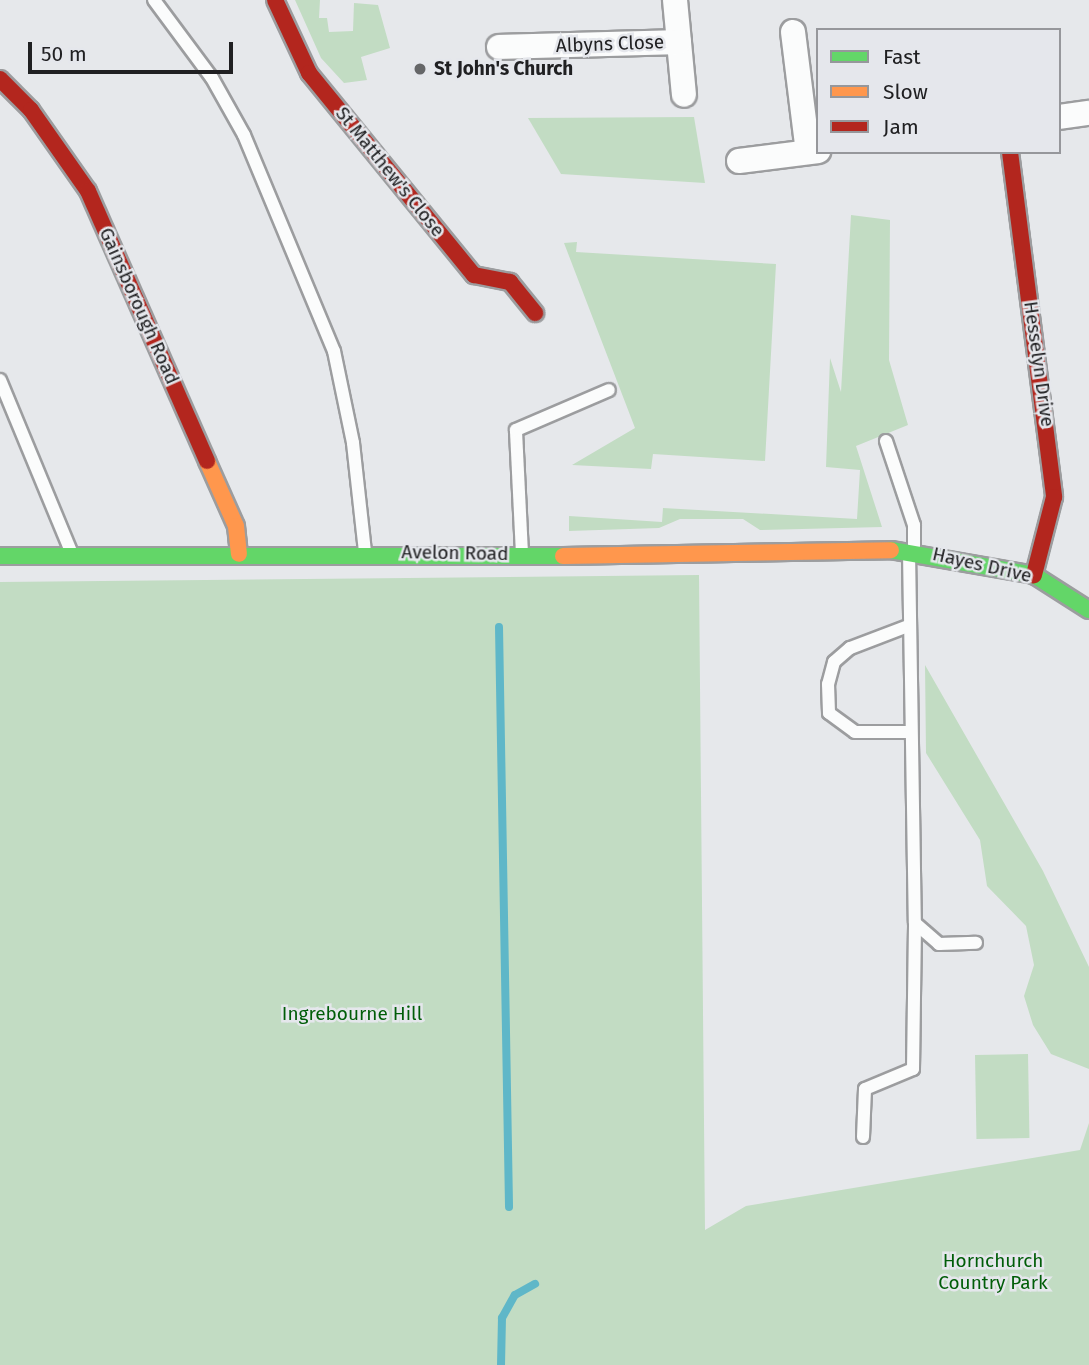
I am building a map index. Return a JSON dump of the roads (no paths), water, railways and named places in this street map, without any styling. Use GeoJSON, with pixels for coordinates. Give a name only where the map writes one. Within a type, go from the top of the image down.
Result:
{"type":"FeatureCollection","features":[{"type":"Feature","properties":{"kind":"street","name":"St Matthew's Close"},"geometry":{"type":"LineString","coordinates":[[275,0],[309,73],[474,275],[510,282],[535,313]]}},
{"type":"Feature","properties":{"kind":"street","name":"Albyns Close"},"geometry":{"type":"LineString","coordinates":[[675,0],[684,94]]}},
{"type":"Feature","properties":{"kind":"street"},"geometry":{"type":"LineString","coordinates":[[739,162],[813,151],[793,32]]}},
{"type":"Feature","properties":{"kind":"street","name":"Albyns Close"},"geometry":{"type":"LineString","coordinates":[[499,47],[679,42]]}},
{"type":"Feature","properties":{"kind":"street","name":"Gainsborough Road"},"geometry":{"type":"LineString","coordinates":[[0,79],[31,110],[88,191],[231,515],[239,554]]}},
{"type":"Feature","properties":{"kind":"street"},"geometry":{"type":"LineString","coordinates":[[1061,117],[1089,113]]}},
{"type":"Feature","properties":{"kind":"street","name":"Hesselyn Drive"},"geometry":{"type":"LineString","coordinates":[[1010,154],[1054,497],[1034,575]]}},
{"type":"Feature","properties":{"kind":"street","name":"Avelon Road"},"geometry":{"type":"LineString","coordinates":[[0,556],[365,552],[787,556],[911,549]]}},
{"type":"Feature","properties":{"kind":"street","name":"Hayes Drive"},"geometry":{"type":"LineString","coordinates":[[911,549],[1034,575],[1089,610]]}},
{"type":"Feature","properties":{"kind":"lane"},"geometry":{"type":"LineString","coordinates":[[154,0],[244,135],[334,351],[353,443],[365,552]]}},
{"type":"Feature","properties":{"kind":"lane"},"geometry":{"type":"LineString","coordinates":[[0,380],[73,555]]}},
{"type":"Feature","properties":{"kind":"lane"},"geometry":{"type":"LineString","coordinates":[[522,554],[516,430],[609,390]]}},
{"type":"Feature","properties":{"kind":"lane"},"geometry":{"type":"LineString","coordinates":[[863,1137],[865,1089],[913,1069],[915,923],[908,625],[914,525],[886,441]]}},
{"type":"Feature","properties":{"kind":"lane"},"geometry":{"type":"LineString","coordinates":[[908,625],[850,648],[834,662],[828,684],[829,713],[855,732],[911,732]]}},
{"type":"Feature","properties":{"kind":"lane"},"geometry":{"type":"LineString","coordinates":[[915,923],[939,944],[976,943]]}},
{"type":"Feature","properties":{"kind":"waterway"},"geometry":{"type":"LineString","coordinates":[[499,627],[509,1207]]}},
{"type":"Feature","properties":{"kind":"waterway"},"geometry":{"type":"LineString","coordinates":[[501,1365],[502,1318],[515,1295],[535,1284]]}},
{"type":"Feature","properties":{"kind":"place","name":"St John's Church"},"geometry":{"type":"Point","coordinates":[420,69]}},
{"type":"Feature","properties":{"kind":"park label","name":"Ingrebourne Hill"},"geometry":{"type":"Point","coordinates":[352,1014]}},
{"type":"Feature","properties":{"kind":"park label","name":"Hornchurch Country Park"},"geometry":{"type":"Point","coordinates":[993,1272]}}]}
